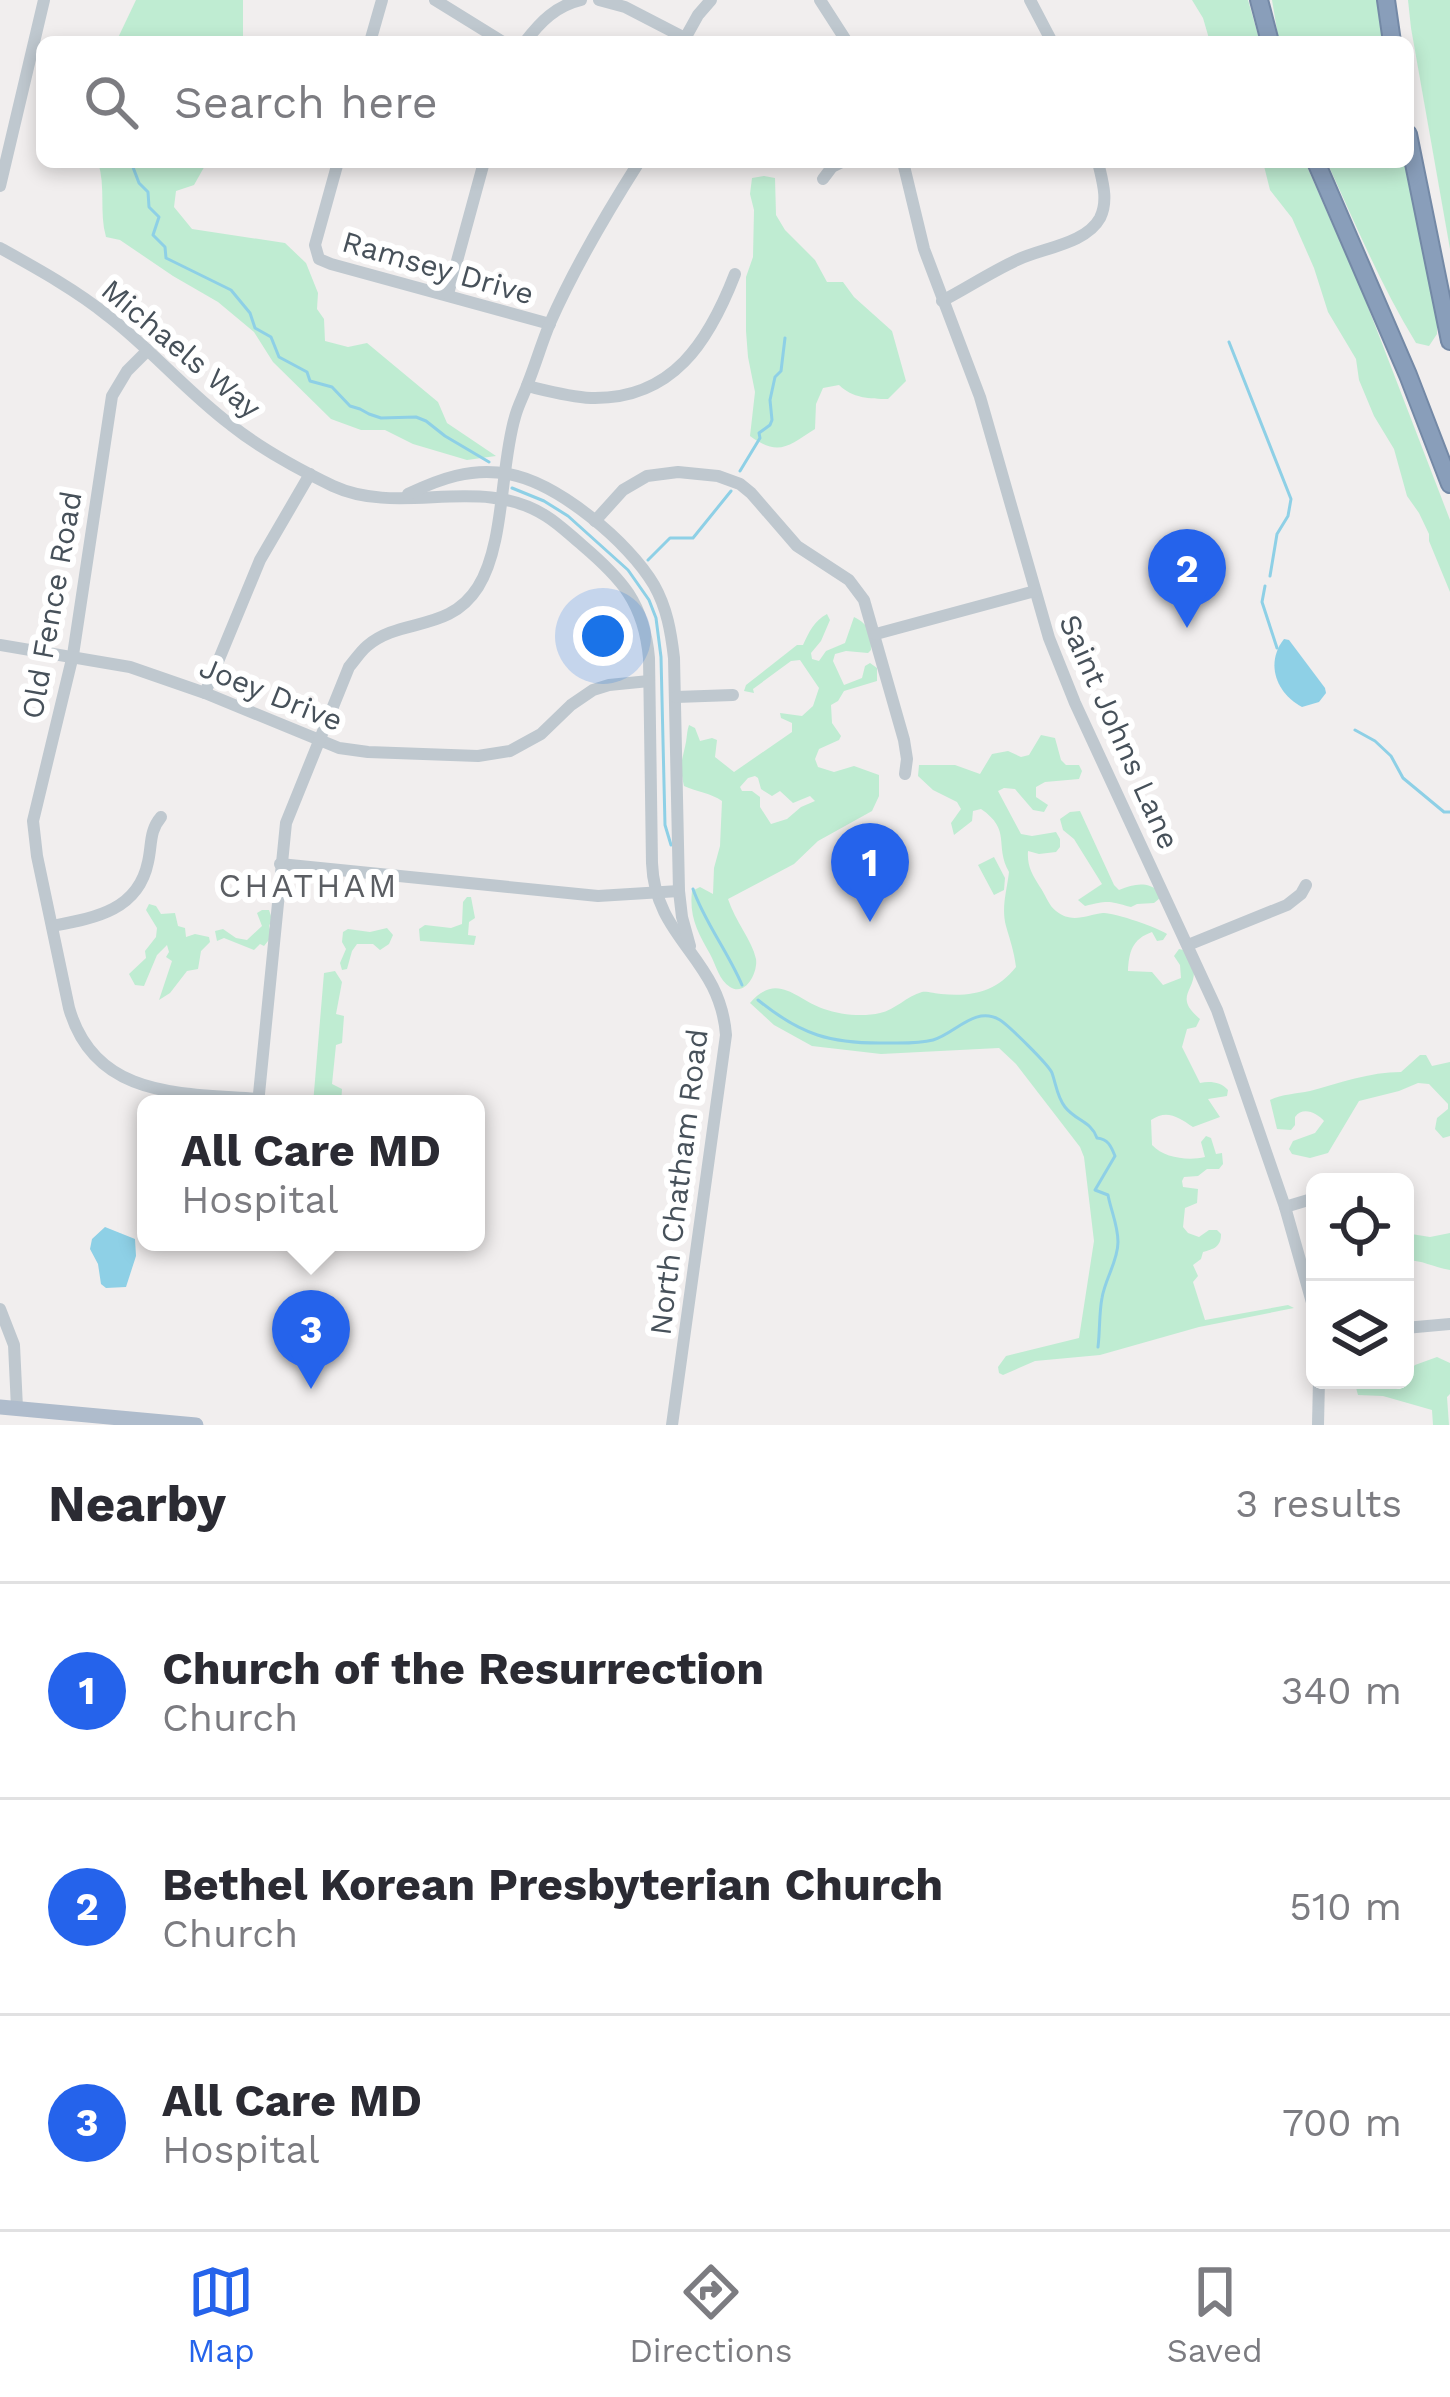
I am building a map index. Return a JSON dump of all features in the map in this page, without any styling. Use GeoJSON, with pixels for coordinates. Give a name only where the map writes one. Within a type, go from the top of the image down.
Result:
{"type":"FeatureCollection","features":[{"type":"Feature","properties":{"kind":"highway"},"geometry":{"type":"LineString","coordinates":[[1257,0],[1268,36]]}},
{"type":"Feature","properties":{"kind":"highway"},"geometry":{"type":"LineString","coordinates":[[1386,0],[1391,36]]}},
{"type":"Feature","properties":{"kind":"highway"},"geometry":{"type":"LineString","coordinates":[[1414,164],[1450,341]]}},
{"type":"Feature","properties":{"kind":"highway"},"geometry":{"type":"LineString","coordinates":[[1319,168],[1450,484]]}},
{"type":"Feature","properties":{"kind":"main road"},"geometry":{"type":"LineString","coordinates":[[0,1418],[9,1407],[126,1422],[196,1425]]}},
{"type":"Feature","properties":{"kind":"street"},"geometry":{"type":"LineString","coordinates":[[0,186],[44,0]]}},
{"type":"Feature","properties":{"kind":"street"},"geometry":{"type":"LineString","coordinates":[[372,36],[382,0]]}},
{"type":"Feature","properties":{"kind":"street"},"geometry":{"type":"LineString","coordinates":[[435,0],[493,36]]}},
{"type":"Feature","properties":{"kind":"street"},"geometry":{"type":"LineString","coordinates":[[529,36],[546,17],[581,0]]}},
{"type":"Feature","properties":{"kind":"street"},"geometry":{"type":"LineString","coordinates":[[599,0],[625,7],[677,36]]}},
{"type":"Feature","properties":{"kind":"street"},"geometry":{"type":"LineString","coordinates":[[687,36],[711,0]]}},
{"type":"Feature","properties":{"kind":"street"},"geometry":{"type":"LineString","coordinates":[[820,0],[843,36]]}},
{"type":"Feature","properties":{"kind":"street"},"geometry":{"type":"LineString","coordinates":[[1030,0],[1049,36]]}},
{"type":"Feature","properties":{"kind":"street","name":"Ramsey Drive"},"geometry":{"type":"LineString","coordinates":[[336,168],[316,254],[331,264],[550,324]]}},
{"type":"Feature","properties":{"kind":"street"},"geometry":{"type":"LineString","coordinates":[[448,295],[482,168]]}},
{"type":"Feature","properties":{"kind":"street"},"geometry":{"type":"LineString","coordinates":[[259,1095],[280,864],[290,810],[350,667],[368,645],[437,620],[477,588],[490,556],[515,417],[550,324],[592,238],[635,168]]}},
{"type":"Feature","properties":{"kind":"street"},"geometry":{"type":"LineString","coordinates":[[823,179],[832,168]]}},
{"type":"Feature","properties":{"kind":"street","name":"Saint Johns Lane"},"geometry":{"type":"LineString","coordinates":[[905,168],[924,249],[980,397],[1049,638],[1228,1037],[1306,1281]]}},
{"type":"Feature","properties":{"kind":"street"},"geometry":{"type":"LineString","coordinates":[[942,302],[1018,259],[1090,229],[1105,201],[1099,168]]}},
{"type":"Feature","properties":{"kind":"street","name":"Michaels Way"},"geometry":{"type":"LineString","coordinates":[[0,248],[100,310],[230,424],[310,474],[350,493],[380,497],[501,499]]}},
{"type":"Feature","properties":{"kind":"street"},"geometry":{"type":"LineString","coordinates":[[527,386],[589,398],[624,394],[656,382],[701,344],[735,274]]}},
{"type":"Feature","properties":{"kind":"street","name":"Old Fence Road"},"geometry":{"type":"LineString","coordinates":[[148,350],[112,396],[73,656],[33,821],[74,1022],[88,1048],[115,1073],[149,1089],[204,1095]]}},
{"type":"Feature","properties":{"kind":"street"},"geometry":{"type":"LineString","coordinates":[[595,521],[623,490],[646,476],[678,472],[730,480],[751,493],[806,553],[848,580],[864,600],[904,740],[905,774]]}},
{"type":"Feature","properties":{"kind":"street","name":"Michaels Way"},"geometry":{"type":"LineString","coordinates":[[403,496],[467,473],[505,473]]}},
{"type":"Feature","properties":{"kind":"street","name":"North Chatham Road"},"geometry":{"type":"LineString","coordinates":[[505,473],[540,483],[595,521],[642,568],[663,602],[672,638],[676,697],[679,891],[693,953]]}},
{"type":"Feature","properties":{"kind":"street"},"geometry":{"type":"LineString","coordinates":[[205,693],[260,560],[310,474]]}},
{"type":"Feature","properties":{"kind":"street","name":"North Chatham Road"},"geometry":{"type":"LineString","coordinates":[[501,499],[554,521],[622,581],[640,612],[650,681],[655,894],[676,935],[693,953],[722,1001],[726,1035],[672,1425]]}},
{"type":"Feature","properties":{"kind":"street"},"geometry":{"type":"LineString","coordinates":[[876,634],[1035,591]]}},
{"type":"Feature","properties":{"kind":"street","name":"Joey Drive"},"geometry":{"type":"LineString","coordinates":[[0,644],[130,667],[355,752],[493,755],[526,744],[593,690],[650,681]]}},
{"type":"Feature","properties":{"kind":"street"},"geometry":{"type":"LineString","coordinates":[[676,697],[734,695]]}},
{"type":"Feature","properties":{"kind":"street"},"geometry":{"type":"LineString","coordinates":[[52,926],[109,913],[133,895],[145,874],[153,827],[161,817]]}},
{"type":"Feature","properties":{"kind":"street"},"geometry":{"type":"LineString","coordinates":[[280,864],[598,896],[679,891]]}},
{"type":"Feature","properties":{"kind":"street"},"geometry":{"type":"LineString","coordinates":[[1188,945],[1287,905],[1306,885]]}},
{"type":"Feature","properties":{"kind":"street"},"geometry":{"type":"LineString","coordinates":[[1285,1207],[1306,1201]]}},
{"type":"Feature","properties":{"kind":"street"},"geometry":{"type":"LineString","coordinates":[[0,1309],[14,1346],[9,1407]]}},
{"type":"Feature","properties":{"kind":"street"},"geometry":{"type":"LineString","coordinates":[[1414,1327],[1450,1324]]}},
{"type":"Feature","properties":{"kind":"street"},"geometry":{"type":"LineString","coordinates":[[1318,1389],[1318,1425]]}},
{"type":"Feature","properties":{"kind":"green space"},"geometry":{"type":"Polygon","coordinates":[[[136,0],[243,0],[243,36],[119,36],[136,0]]]}},
{"type":"Feature","properties":{"kind":"green space"},"geometry":{"type":"Polygon","coordinates":[[[1192,0],[1248,0],[1258,36],[1208,36],[1192,0]]]}},
{"type":"Feature","properties":{"kind":"green space"},"geometry":{"type":"Polygon","coordinates":[[[1272,0],[1378,0],[1383,36],[1278,36],[1272,0]]]}},
{"type":"Feature","properties":{"kind":"green space"},"geometry":{"type":"Polygon","coordinates":[[[1408,0],[1450,0],[1450,249],[1414,36],[1408,0]]]}},
{"type":"Feature","properties":{"kind":"green space"},"geometry":{"type":"Polygon","coordinates":[[[99,168],[204,168],[194,185],[176,191],[174,207],[192,229],[285,243],[306,263],[318,293],[325,341],[348,347],[367,343],[438,402],[447,423],[496,456],[467,460],[385,430],[361,430],[331,419],[273,362],[254,332],[218,302],[120,240],[106,237],[99,168]]]}},
{"type":"Feature","properties":{"kind":"green space"},"geometry":{"type":"Polygon","coordinates":[[[1264,168],[1308,168],[1363,294],[1450,520],[1450,592],[1429,534],[1407,496],[1394,449],[1359,380],[1356,359],[1328,312],[1292,218],[1270,190],[1264,168]]]}},
{"type":"Feature","properties":{"kind":"green space"},"geometry":{"type":"Polygon","coordinates":[[[1330,168],[1405,168],[1437,315],[1437,334],[1429,346],[1416,343],[1330,168]]]}},
{"type":"Feature","properties":{"kind":"green space"},"geometry":{"type":"Polygon","coordinates":[[[752,178],[775,178],[776,215],[815,260],[827,282],[843,282],[892,331],[906,381],[888,399],[855,395],[839,385],[823,388],[816,404],[815,429],[776,447],[750,436],[755,392],[746,331],[746,277],[753,257],[750,194],[752,178]]]}},
{"type":"Feature","properties":{"kind":"green space"},"geometry":{"type":"Polygon","coordinates":[[[827,614],[830,620],[812,659],[819,661],[826,651],[845,643],[854,617],[868,630],[871,650],[835,654],[833,661],[844,685],[862,678],[870,663],[877,668],[877,681],[844,691],[831,705],[832,723],[841,736],[819,749],[815,759],[818,767],[834,772],[854,766],[879,775],[879,796],[872,811],[818,841],[794,864],[728,899],[756,959],[750,982],[736,989],[720,976],[693,917],[692,891],[700,887],[713,894],[722,801],[684,786],[682,763],[688,729],[689,725],[695,728],[700,741],[717,740],[715,757],[734,772],[792,732],[792,723],[780,713],[802,716],[813,706],[819,688],[800,660],[791,661],[753,689],[754,693],[744,691],[797,645],[803,645],[827,614]],[[748,778],[740,787],[760,797],[760,807],[771,824],[815,801],[810,796],[793,803],[780,791],[772,796],[761,789],[758,778],[748,778]]]}},
{"type":"Feature","properties":{"kind":"green space"},"geometry":{"type":"Polygon","coordinates":[[[1041,735],[1055,738],[1061,760],[1079,765],[1082,771],[1079,779],[1036,787],[1036,797],[1048,805],[1044,812],[1033,810],[1015,789],[998,791],[1021,834],[1056,832],[1060,839],[1056,852],[1028,851],[1032,874],[1062,915],[1108,913],[1167,934],[1157,941],[1152,932],[1140,938],[1131,952],[1128,971],[1152,972],[1163,985],[1181,978],[1174,956],[1179,949],[1188,951],[1194,972],[1187,1000],[1200,1019],[1196,1027],[1187,1029],[1182,1047],[1200,1083],[1215,1083],[1228,1090],[1227,1096],[1208,1099],[1220,1117],[1193,1127],[1167,1115],[1151,1120],[1152,1145],[1163,1153],[1205,1157],[1201,1142],[1206,1136],[1216,1154],[1222,1153],[1219,1169],[1207,1169],[1182,1181],[1183,1187],[1198,1189],[1197,1203],[1185,1208],[1183,1227],[1199,1237],[1209,1230],[1221,1234],[1218,1245],[1203,1252],[1193,1265],[1198,1276],[1193,1282],[1205,1320],[1288,1305],[1294,1308],[1199,1327],[1100,1355],[1035,1361],[1003,1375],[998,1367],[1006,1356],[1079,1338],[1094,1241],[1080,1147],[999,1048],[881,1054],[812,1046],[774,1025],[750,1003],[778,988],[830,1011],[874,1014],[922,992],[973,993],[1008,975],[1016,967],[1005,919],[1009,872],[1000,831],[981,809],[973,811],[972,821],[954,835],[951,823],[961,809],[918,776],[919,765],[955,765],[980,774],[992,754],[1029,755],[1041,735]]]}},
{"type":"Feature","properties":{"kind":"green space"},"geometry":{"type":"Polygon","coordinates":[[[1080,811],[1114,885],[1119,890],[1149,886],[1159,891],[1160,898],[1131,907],[1108,902],[1085,906],[1078,900],[1102,884],[1074,839],[1063,830],[1060,819],[1080,811]]]}},
{"type":"Feature","properties":{"kind":"green space"},"geometry":{"type":"Polygon","coordinates":[[[994,857],[1005,878],[1004,890],[994,895],[978,865],[994,857]]]}},
{"type":"Feature","properties":{"kind":"green space"},"geometry":{"type":"Polygon","coordinates":[[[467,897],[471,897],[475,918],[469,922],[468,935],[476,936],[474,945],[420,941],[419,929],[425,925],[451,928],[462,924],[467,897]]]}},
{"type":"Feature","properties":{"kind":"green space"},"geometry":{"type":"Polygon","coordinates":[[[149,904],[161,914],[175,913],[186,937],[195,934],[209,937],[210,942],[201,951],[198,969],[187,971],[159,1000],[172,961],[166,957],[167,945],[157,955],[144,986],[135,985],[129,974],[146,958],[145,951],[156,937],[157,928],[146,910],[149,904]]]}},
{"type":"Feature","properties":{"kind":"green space"},"geometry":{"type":"Polygon","coordinates":[[[269,910],[272,919],[272,936],[264,946],[254,950],[224,938],[217,941],[215,931],[223,929],[247,940],[262,926],[257,913],[269,910]]]}},
{"type":"Feature","properties":{"kind":"green space"},"geometry":{"type":"Polygon","coordinates":[[[387,928],[393,935],[389,944],[380,950],[373,944],[357,944],[347,969],[342,970],[343,932],[387,928]]]}},
{"type":"Feature","properties":{"kind":"green space"},"geometry":{"type":"Polygon","coordinates":[[[335,971],[342,982],[336,1014],[344,1016],[342,1043],[336,1045],[332,1084],[342,1089],[342,1095],[314,1095],[324,973],[335,971]]]}},
{"type":"Feature","properties":{"kind":"green space"},"geometry":{"type":"Polygon","coordinates":[[[1426,1055],[1432,1066],[1450,1062],[1450,1136],[1443,1138],[1435,1129],[1448,1104],[1429,1084],[1418,1083],[1359,1101],[1328,1153],[1310,1158],[1292,1154],[1293,1141],[1315,1133],[1324,1121],[1306,1111],[1295,1117],[1291,1130],[1277,1129],[1270,1100],[1401,1072],[1426,1055]]]}},
{"type":"Feature","properties":{"kind":"green space"},"geometry":{"type":"Polygon","coordinates":[[[1450,1233],[1450,1270],[1417,1261],[1414,1234],[1450,1233]]]}},
{"type":"Feature","properties":{"kind":"green space"},"geometry":{"type":"Polygon","coordinates":[[[1437,1357],[1450,1363],[1449,1425],[1433,1425],[1432,1410],[1383,1396],[1358,1395],[1356,1389],[1414,1389],[1415,1365],[1437,1357]]]}},
{"type":"Feature","properties":{"kind":"water"},"geometry":{"type":"Polygon","coordinates":[[[1284,639],[1325,688],[1319,702],[1302,707],[1280,686],[1274,667],[1284,639]]]}},
{"type":"Feature","properties":{"kind":"water"},"geometry":{"type":"Polygon","coordinates":[[[105,1227],[135,1239],[136,1256],[126,1287],[101,1284],[90,1249],[92,1239],[105,1227]]]}},
{"type":"Feature","properties":{"kind":"waterway"},"geometry":{"type":"LineString","coordinates":[[133,168],[148,192],[149,207],[159,217],[153,235],[165,247],[166,258],[231,290],[250,313],[255,328],[271,337],[279,357],[307,372],[310,381],[332,387],[350,406],[381,418],[426,421],[489,462]]}},
{"type":"Feature","properties":{"kind":"waterway"},"geometry":{"type":"LineString","coordinates":[[740,471],[759,433],[772,420],[770,400],[781,371],[785,338]]}},
{"type":"Feature","properties":{"kind":"waterway"},"geometry":{"type":"LineString","coordinates":[[1229,342],[1291,499],[1277,534],[1270,576]]}},
{"type":"Feature","properties":{"kind":"waterway"},"geometry":{"type":"LineString","coordinates":[[512,488],[568,516],[628,570],[649,600],[661,657],[665,825],[671,845]]}},
{"type":"Feature","properties":{"kind":"waterway"},"geometry":{"type":"LineString","coordinates":[[648,560],[670,538],[693,538],[731,491]]}},
{"type":"Feature","properties":{"kind":"waterway"},"geometry":{"type":"LineString","coordinates":[[1265,586],[1262,602],[1277,648]]}},
{"type":"Feature","properties":{"kind":"waterway"},"geometry":{"type":"LineString","coordinates":[[1355,730],[1391,756],[1403,778],[1450,812]]}},
{"type":"Feature","properties":{"kind":"waterway"},"geometry":{"type":"LineString","coordinates":[[693,889],[742,985]]}},
{"type":"Feature","properties":{"kind":"waterway"},"geometry":{"type":"LineString","coordinates":[[758,1000],[788,1022],[833,1039],[927,1041],[965,1022],[991,1016],[1028,1045],[1052,1073],[1065,1107],[1106,1141],[1115,1156],[1095,1190],[1108,1195],[1118,1242],[1102,1298],[1098,1347]]}},
{"type":"Feature","properties":{"kind":"place","name":"Bethel Korean Presbyterian Church"},"geometry":{"type":"Point","coordinates":[1187,628]}},
{"type":"Feature","properties":{"kind":"place","name":"Church of the Resurrection"},"geometry":{"type":"Point","coordinates":[870,922]}},
{"type":"Feature","properties":{"kind":"place","name":"All Care MD"},"geometry":{"type":"Point","coordinates":[311,1389]}},
{"type":"Feature","properties":{"kind":"district","name":"CHATHAM"},"geometry":{"type":"Point","coordinates":[309,885]}}]}
